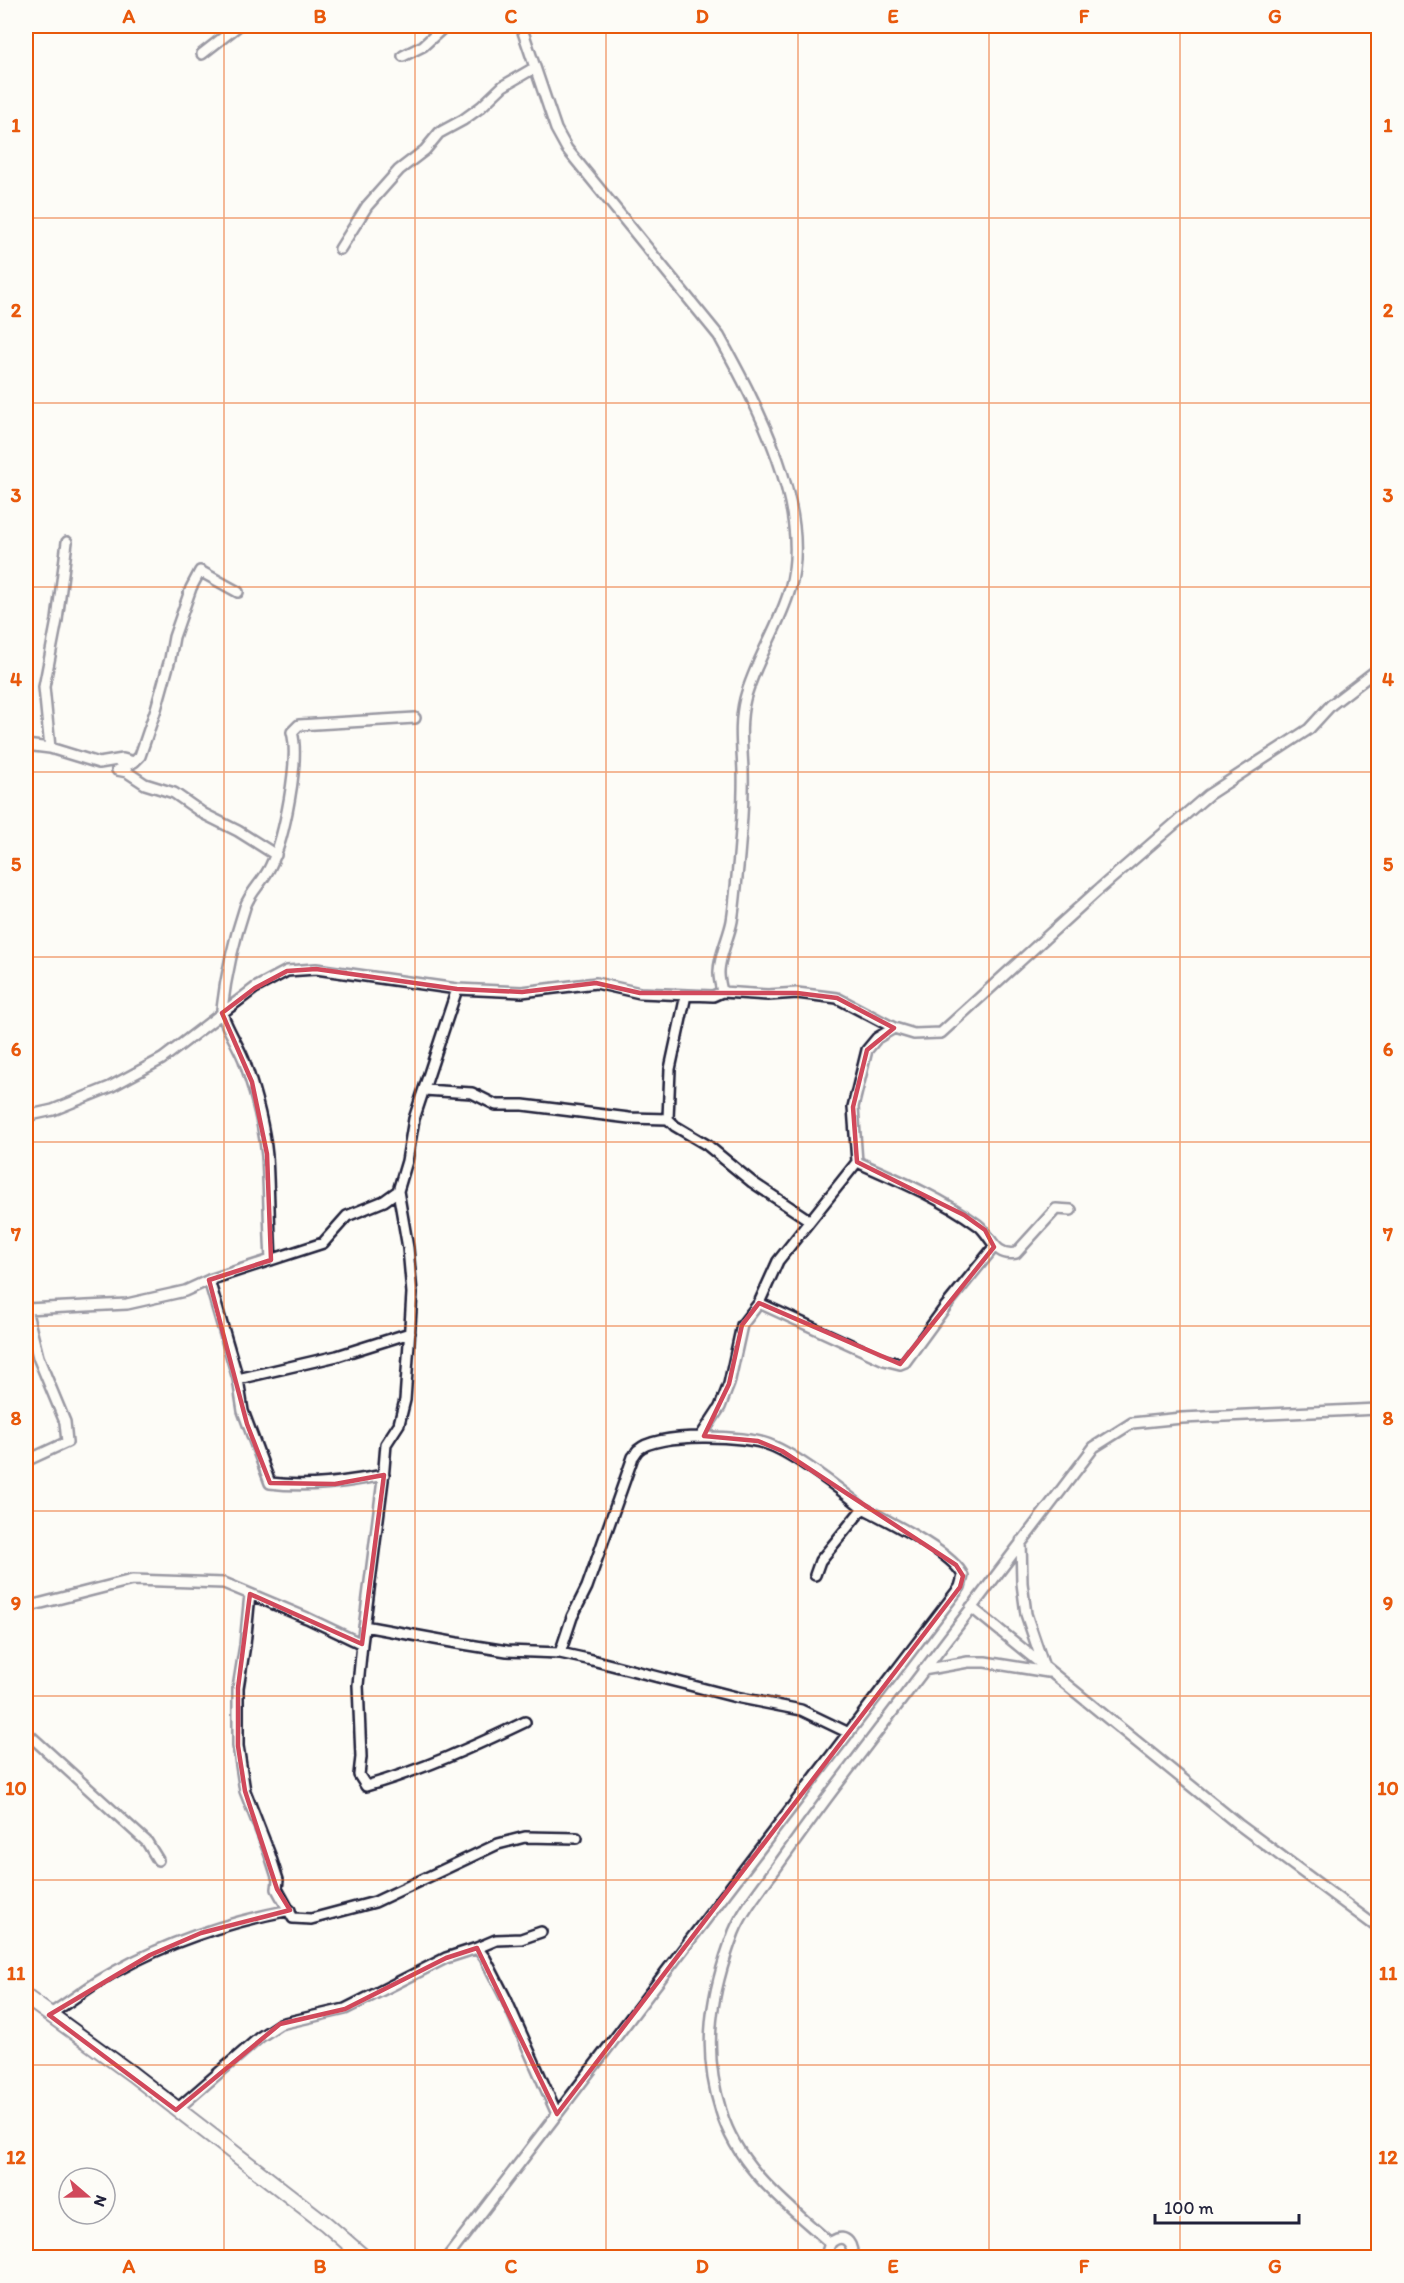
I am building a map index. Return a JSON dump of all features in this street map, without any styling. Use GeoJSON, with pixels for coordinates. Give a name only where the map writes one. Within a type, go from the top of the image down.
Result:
{"type":"FeatureCollection","features":[{"type":"Feature","properties":{"kind":"street"},"geometry":{"type":"LineString","coordinates":[[202,54],[238,26]]}},
{"type":"Feature","properties":{"kind":"street"},"geometry":{"type":"LineString","coordinates":[[403,56],[423,46],[445,26]]}},
{"type":"Feature","properties":{"kind":"street"},"geometry":{"type":"LineString","coordinates":[[521,26],[556,129],[567,149],[719,336],[759,416],[780,464],[789,495],[795,529],[795,564],[790,588],[772,637],[754,673],[741,725],[742,815],[732,920],[718,973],[722,992]]}},
{"type":"Feature","properties":{"kind":"street"},"geometry":{"type":"LineString","coordinates":[[340,249],[367,206],[399,170],[424,150],[439,133],[463,120],[503,86],[534,68]]}},
{"type":"Feature","properties":{"kind":"street"},"geometry":{"type":"LineString","coordinates":[[50,748],[44,687],[47,662],[57,620],[67,542]]}},
{"type":"Feature","properties":{"kind":"street"},"geometry":{"type":"LineString","coordinates":[[238,591],[200,571],[191,588],[174,637],[156,709],[140,756],[134,762],[117,770],[127,772],[145,784],[174,793],[204,814],[238,831],[276,855]]}},
{"type":"Feature","properties":{"kind":"street"},"geometry":{"type":"LineString","coordinates":[[26,1116],[62,1107],[110,1087],[162,1059],[255,988],[287,971],[316,969],[457,989],[522,992],[596,983],[640,993],[713,996],[722,992],[768,995],[797,993],[837,998],[894,1028],[914,1034],[941,1033],[1097,891],[1208,795],[1309,729],[1331,705],[1378,669]]}},
{"type":"Feature","properties":{"kind":"street"},"geometry":{"type":"LineString","coordinates":[[271,1260],[267,1154],[261,1119],[241,1049],[222,1013],[228,965],[245,906],[264,880],[276,855],[292,775],[294,747],[292,732],[299,725],[416,718]]}},
{"type":"Feature","properties":{"kind":"street"},"geometry":{"type":"LineString","coordinates":[[26,745],[50,748],[99,763],[123,759],[134,762]]}},
{"type":"Feature","properties":{"kind":"street"},"geometry":{"type":"LineString","coordinates":[[457,989],[414,1119],[407,1161],[398,1191],[408,1248],[412,1293],[410,1333],[405,1400],[399,1424],[386,1444],[364,1626],[358,1685],[361,1756],[359,1775],[366,1786],[396,1777],[462,1752],[525,1722]]}},
{"type":"Feature","properties":{"kind":"street"},"geometry":{"type":"LineString","coordinates":[[668,1119],[670,1069],[686,995]]}},
{"type":"Feature","properties":{"kind":"street"},"geometry":{"type":"LineString","coordinates":[[701,1436],[717,1413],[729,1384],[742,1325],[759,1303],[778,1261],[856,1162],[853,1107],[864,1059],[867,1050],[877,1038],[894,1028]]}},
{"type":"Feature","properties":{"kind":"street"},"geometry":{"type":"LineString","coordinates":[[424,1090],[472,1093],[496,1105],[523,1105],[629,1118],[668,1119],[675,1126],[707,1144],[752,1182],[809,1220]]}},
{"type":"Feature","properties":{"kind":"street"},"geometry":{"type":"LineString","coordinates":[[856,1162],[914,1187],[964,1215],[985,1230],[994,1247],[1009,1254],[1016,1253],[1056,1209],[1071,1210]]}},
{"type":"Feature","properties":{"kind":"street"},"geometry":{"type":"LineString","coordinates":[[26,1461],[67,1442],[65,1422],[38,1357],[26,1309],[127,1304],[185,1290],[323,1243],[347,1216],[384,1201],[398,1191]]}},
{"type":"Feature","properties":{"kind":"street"},"geometry":{"type":"LineString","coordinates":[[759,1303],[884,1360],[900,1364],[916,1350],[946,1306],[994,1247]]}},
{"type":"Feature","properties":{"kind":"street"},"geometry":{"type":"LineString","coordinates":[[209,1280],[238,1379],[243,1412],[270,1483],[335,1484],[384,1475]]}},
{"type":"Feature","properties":{"kind":"street"},"geometry":{"type":"LineString","coordinates":[[238,1379],[337,1356],[410,1333]]}},
{"type":"Feature","properties":{"kind":"street"},"geometry":{"type":"LineString","coordinates":[[851,2258],[853,2249],[845,2239],[839,2238],[828,2253],[754,2173],[737,2148],[721,2113],[711,2070],[709,2039],[712,2008],[721,1970],[736,1929],[762,1887],[970,1607],[1094,1447],[1132,1423],[1182,1418],[1378,1409]]}},
{"type":"Feature","properties":{"kind":"street"},"geometry":{"type":"LineString","coordinates":[[447,2258],[960,1587],[963,1576],[956,1564],[919,1539],[862,1508],[822,1477],[771,1445],[758,1441],[701,1436],[677,1438],[646,1445],[633,1457],[587,1587],[560,1653]]}},
{"type":"Feature","properties":{"kind":"street"},"geometry":{"type":"LineString","coordinates":[[815,1575],[820,1561],[862,1508]]}},
{"type":"Feature","properties":{"kind":"street"},"geometry":{"type":"LineString","coordinates":[[1021,1541],[1022,1583],[1026,1614],[1047,1670]]}},
{"type":"Feature","properties":{"kind":"street"},"geometry":{"type":"LineString","coordinates":[[26,1607],[132,1580],[224,1583],[362,1644]]}},
{"type":"Feature","properties":{"kind":"street"},"geometry":{"type":"LineString","coordinates":[[250,1594],[238,1688],[238,1746],[245,1791],[270,1855],[278,1880],[277,1889],[293,1918],[311,1920],[375,1902],[498,1844],[525,1837],[577,1838]]}},
{"type":"Feature","properties":{"kind":"street"},"geometry":{"type":"LineString","coordinates":[[970,1607],[1238,1824],[1378,1928]]}},
{"type":"Feature","properties":{"kind":"street"},"geometry":{"type":"LineString","coordinates":[[364,1626],[507,1651],[560,1653],[592,1659],[736,1697],[801,1710],[849,1732]]}},
{"type":"Feature","properties":{"kind":"street"},"geometry":{"type":"LineString","coordinates":[[923,1670],[968,1662],[985,1662],[1047,1670]]}},
{"type":"Feature","properties":{"kind":"street"},"geometry":{"type":"LineString","coordinates":[[26,1732],[147,1842],[158,1860]]}},
{"type":"Feature","properties":{"kind":"street"},"geometry":{"type":"LineString","coordinates":[[50,2015],[100,1980],[150,1954],[201,1932],[258,1916],[290,1910]]}},
{"type":"Feature","properties":{"kind":"street"},"geometry":{"type":"LineString","coordinates":[[176,2110],[260,2037],[280,2024],[345,2009],[446,1958],[496,1940],[521,1939],[541,1932]]}},
{"type":"Feature","properties":{"kind":"street"},"geometry":{"type":"LineString","coordinates":[[477,1948],[485,1958],[506,1999],[557,2114]]}},
{"type":"Feature","properties":{"kind":"street"},"geometry":{"type":"LineString","coordinates":[[26,1997],[132,2074],[310,2212],[365,2258]]}},
{"type":"Feature","properties":{"kind":"highlighted area"},"geometry":{"type":"Polygon","coordinates":[[[316,969],[457,989],[522,992],[596,983],[640,993],[797,993],[837,998],[894,1028],[867,1050],[853,1107],[857,1162],[964,1215],[985,1230],[994,1247],[900,1364],[759,1303],[742,1325],[729,1384],[704,1436],[758,1441],[782,1451],[956,1565],[963,1576],[960,1587],[557,2114],[477,1948],[446,1958],[345,2009],[280,2024],[176,2110],[49,2015],[150,1955],[201,1933],[290,1910],[277,1889],[245,1791],[238,1746],[238,1688],[250,1594],[362,1644],[384,1475],[335,1484],[270,1483],[247,1424],[209,1280],[271,1260],[267,1154],[252,1082],[222,1013],[255,988],[287,971],[316,969]]]}}]}
